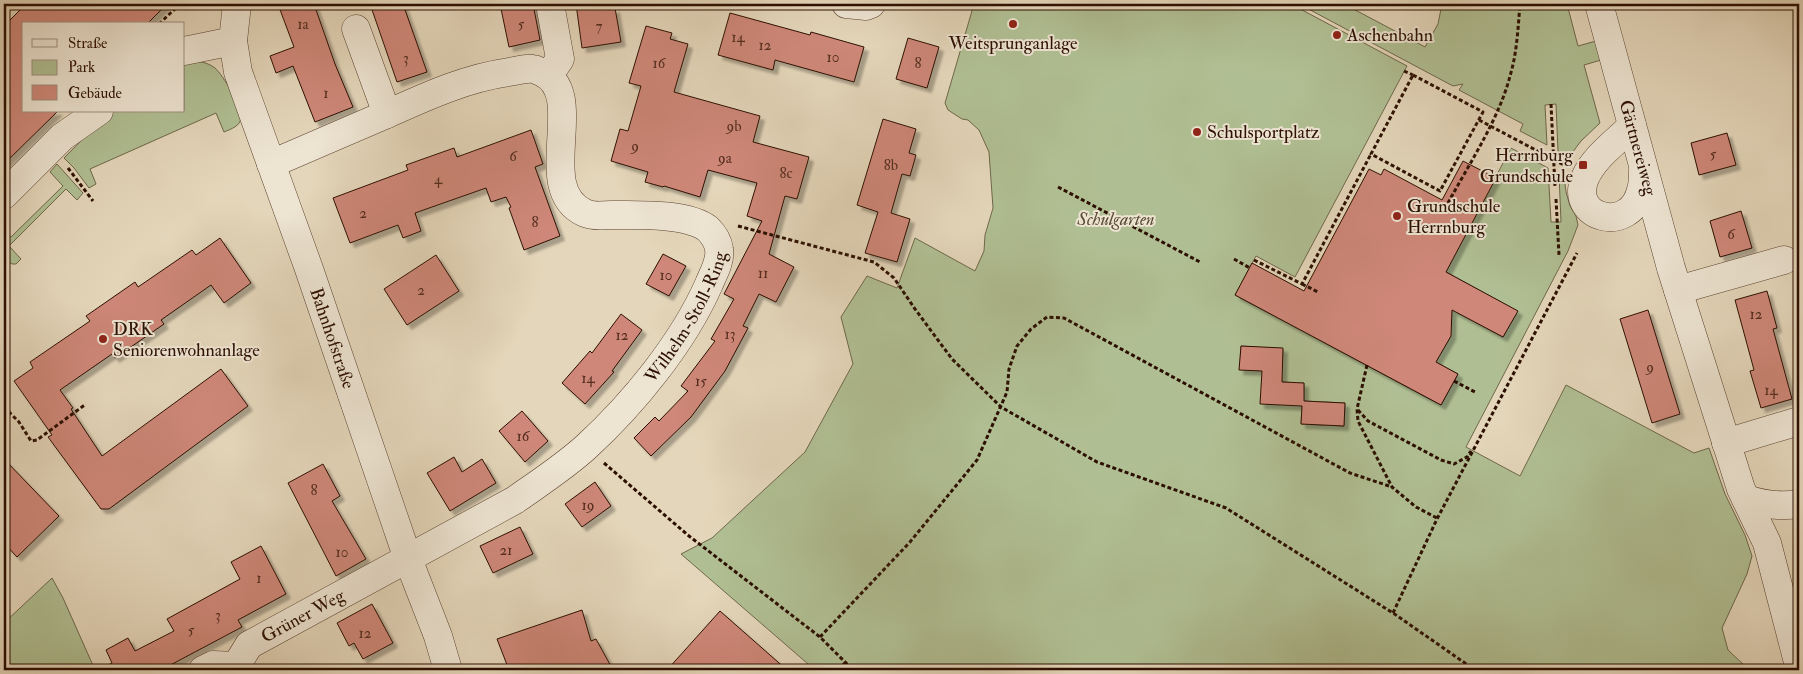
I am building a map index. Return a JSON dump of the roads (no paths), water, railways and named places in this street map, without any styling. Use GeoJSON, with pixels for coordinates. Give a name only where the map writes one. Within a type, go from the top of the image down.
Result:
{"type":"FeatureCollection","features":[{"type":"Feature","properties":{"kind":"street","name":"Bahnhofstraße"},"geometry":{"type":"LineString","coordinates":[[237,4],[233,41],[238,72],[313,279],[408,559],[438,636],[448,670]]}},
{"type":"Feature","properties":{"kind":"street"},"geometry":{"type":"LineString","coordinates":[[271,164],[439,91],[489,75],[532,69],[549,75],[560,59],[550,4]]}},
{"type":"Feature","properties":{"kind":"street"},"geometry":{"type":"LineString","coordinates":[[846,4],[866,6],[871,4]]}},
{"type":"Feature","properties":{"kind":"street","name":"Gärtnereiweg"},"geometry":{"type":"LineString","coordinates":[[1599,4],[1678,290],[1726,443],[1746,499],[1768,543],[1798,658]]}},
{"type":"Feature","properties":{"kind":"street"},"geometry":{"type":"LineString","coordinates":[[356,29],[387,114]]}},
{"type":"Feature","properties":{"kind":"street"},"geometry":{"type":"LineString","coordinates":[[185,52],[203,46],[233,41]]}},
{"type":"Feature","properties":{"kind":"street","name":"Wilhelm-Stoll-Ring"},"geometry":{"type":"LineString","coordinates":[[408,559],[515,500],[586,447],[638,393],[672,348],[698,307],[719,258],[716,238],[707,228],[686,219],[647,216],[597,216],[584,212],[572,203],[562,186],[561,100],[557,86],[549,75]]}},
{"type":"Feature","properties":{"kind":"street"},"geometry":{"type":"LineString","coordinates":[[4,196],[62,137],[98,112]]}},
{"type":"Feature","properties":{"kind":"street"},"geometry":{"type":"LineString","coordinates":[[1632,126],[1582,175],[1584,199],[1587,206],[1595,213],[1606,218],[1622,216],[1634,206],[1641,191],[1644,168]]}},
{"type":"Feature","properties":{"kind":"street"},"geometry":{"type":"LineString","coordinates":[[1678,290],[1784,260]]}},
{"type":"Feature","properties":{"kind":"street"},"geometry":{"type":"LineString","coordinates":[[1726,443],[1799,421]]}},
{"type":"Feature","properties":{"kind":"street"},"geometry":{"type":"LineString","coordinates":[[1746,499],[1762,504],[1786,506],[1799,504]]}},
{"type":"Feature","properties":{"kind":"street","name":"Grüner Weg"},"geometry":{"type":"LineString","coordinates":[[203,670],[213,665],[236,666],[249,645],[408,559]]}},
{"type":"Feature","properties":{"kind":"place","name":"Weitsprunganlage"},"geometry":{"type":"Point","coordinates":[1013,24]}},
{"type":"Feature","properties":{"kind":"place","name":"Aschenbahn"},"geometry":{"type":"Point","coordinates":[1337,35]}},
{"type":"Feature","properties":{"kind":"place","name":"Schulsportplatz"},"geometry":{"type":"Point","coordinates":[1197,132]}},
{"type":"Feature","properties":{"kind":"place","name":"Herrnburg Grundschule"},"geometry":{"type":"Point","coordinates":[1583,165]}},
{"type":"Feature","properties":{"kind":"place","name":"Grundschule Herrnburg"},"geometry":{"type":"Point","coordinates":[1397,216]}},
{"type":"Feature","properties":{"kind":"place","name":"DRK Seniorenwohnanlage"},"geometry":{"type":"Point","coordinates":[103,339]}},
{"type":"Feature","properties":{"kind":"park label","name":"Schulgarten"},"geometry":{"type":"Point","coordinates":[1116,219]}}]}
